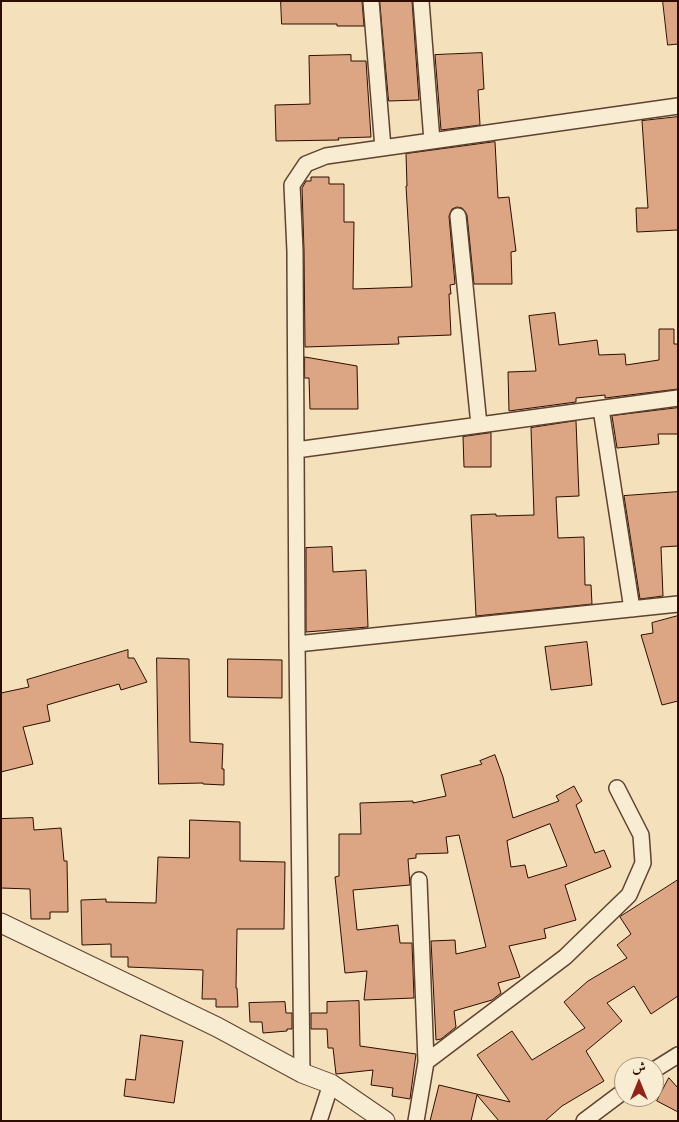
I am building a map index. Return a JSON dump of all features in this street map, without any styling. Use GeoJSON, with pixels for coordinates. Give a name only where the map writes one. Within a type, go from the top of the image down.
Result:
{"type":"FeatureCollection","features":[{"type":"Feature","properties":{"kind":"street"},"geometry":{"type":"LineString","coordinates":[[371,1],[383,148]]}},
{"type":"Feature","properties":{"kind":"street"},"geometry":{"type":"LineString","coordinates":[[421,1],[432,141]]}},
{"type":"Feature","properties":{"kind":"street"},"geometry":{"type":"LineString","coordinates":[[302,1073],[295,251],[292,185],[306,164],[326,156],[678,106]]}},
{"type":"Feature","properties":{"kind":"street"},"geometry":{"type":"LineString","coordinates":[[458,216],[479,425]]}},
{"type":"Feature","properties":{"kind":"street"},"geometry":{"type":"LineString","coordinates":[[296,450],[678,398]]}},
{"type":"Feature","properties":{"kind":"street"},"geometry":{"type":"LineString","coordinates":[[602,409],[632,609]]}},
{"type":"Feature","properties":{"kind":"street"},"geometry":{"type":"LineString","coordinates":[[297,644],[678,604]]}},
{"type":"Feature","properties":{"kind":"street"},"geometry":{"type":"LineString","coordinates":[[426,1062],[565,957],[629,896],[643,863],[641,835],[617,788]]}},
{"type":"Feature","properties":{"kind":"street"},"geometry":{"type":"LineString","coordinates":[[416,1121],[426,1062],[418,880]]}},
{"type":"Feature","properties":{"kind":"street"},"geometry":{"type":"LineString","coordinates":[[1,923],[217,1026],[302,1073],[331,1084],[385,1121]]}},
{"type":"Feature","properties":{"kind":"street"},"geometry":{"type":"LineString","coordinates":[[664,1064],[678,1055]]}},
{"type":"Feature","properties":{"kind":"street"},"geometry":{"type":"LineString","coordinates":[[319,1121],[331,1084]]}},
{"type":"Feature","properties":{"kind":"street"},"geometry":{"type":"LineString","coordinates":[[584,1121],[614,1098]]}},
{"type":"Feature","properties":{"kind":"building"},"geometry":{"type":"Polygon","coordinates":[[[281,1],[362,1],[364,26],[282,24],[281,1]]]}},
{"type":"Feature","properties":{"kind":"building"},"geometry":{"type":"Polygon","coordinates":[[[380,1],[412,1],[419,100],[389,101],[380,1]]]}},
{"type":"Feature","properties":{"kind":"building"},"geometry":{"type":"Polygon","coordinates":[[[663,1],[678,1],[678,44],[668,45],[663,1]]]}},
{"type":"Feature","properties":{"kind":"building"},"geometry":{"type":"Polygon","coordinates":[[[482,53],[484,89],[478,90],[480,125],[441,130],[435,55],[482,53]]]}},
{"type":"Feature","properties":{"kind":"building"},"geometry":{"type":"Polygon","coordinates":[[[351,55],[351,61],[366,61],[371,137],[338,138],[339,140],[276,141],[275,105],[310,104],[309,56],[351,55]]]}},
{"type":"Feature","properties":{"kind":"building"},"geometry":{"type":"Polygon","coordinates":[[[678,117],[678,230],[637,232],[636,208],[648,208],[642,121],[678,117]]]}},
{"type":"Feature","properties":{"kind":"building"},"geometry":{"type":"Polygon","coordinates":[[[495,142],[498,198],[509,197],[516,251],[511,252],[512,284],[474,284],[467,215],[462,208],[457,207],[452,209],[449,216],[455,284],[450,285],[451,294],[449,294],[451,335],[398,337],[399,344],[305,347],[302,188],[306,181],[311,181],[311,177],[329,177],[329,184],[344,184],[344,222],[354,222],[353,289],[412,287],[406,154],[495,142]]]}},
{"type":"Feature","properties":{"kind":"building"},"geometry":{"type":"Polygon","coordinates":[[[555,313],[559,345],[597,340],[599,355],[625,354],[626,365],[659,360],[659,329],[674,329],[674,344],[678,344],[678,389],[605,398],[605,395],[576,398],[576,402],[509,411],[508,372],[536,371],[529,316],[555,313]]]}},
{"type":"Feature","properties":{"kind":"building"},"geometry":{"type":"Polygon","coordinates":[[[305,357],[357,366],[358,409],[310,409],[309,378],[305,378],[305,357]]]}},
{"type":"Feature","properties":{"kind":"building"},"geometry":{"type":"Polygon","coordinates":[[[678,408],[678,434],[658,434],[659,444],[617,448],[612,416],[678,408]]]}},
{"type":"Feature","properties":{"kind":"building"},"geometry":{"type":"Polygon","coordinates":[[[576,421],[579,496],[556,497],[558,538],[584,537],[585,585],[591,585],[592,604],[476,616],[471,515],[534,515],[531,428],[576,421]]]}},
{"type":"Feature","properties":{"kind":"building"},"geometry":{"type":"Polygon","coordinates":[[[491,433],[491,467],[464,467],[463,437],[491,433]]]}},
{"type":"Feature","properties":{"kind":"building"},"geometry":{"type":"Polygon","coordinates":[[[678,492],[678,546],[661,547],[663,596],[640,599],[624,496],[678,492]]]}},
{"type":"Feature","properties":{"kind":"building"},"geometry":{"type":"Polygon","coordinates":[[[332,547],[333,572],[366,570],[368,627],[306,632],[306,548],[332,547]]]}},
{"type":"Feature","properties":{"kind":"building"},"geometry":{"type":"Polygon","coordinates":[[[678,616],[678,701],[662,705],[641,635],[653,633],[652,623],[678,616]]]}},
{"type":"Feature","properties":{"kind":"building"},"geometry":{"type":"Polygon","coordinates":[[[587,642],[592,685],[551,690],[545,647],[587,642]]]}},
{"type":"Feature","properties":{"kind":"building"},"geometry":{"type":"Polygon","coordinates":[[[128,650],[128,658],[134,658],[147,682],[121,690],[119,684],[47,705],[50,721],[23,727],[33,764],[1,772],[1,693],[29,687],[27,680],[128,650]]]}},
{"type":"Feature","properties":{"kind":"building"},"geometry":{"type":"Polygon","coordinates":[[[157,658],[189,659],[190,742],[223,744],[222,769],[224,769],[224,785],[203,783],[159,784],[157,658]]]}},
{"type":"Feature","properties":{"kind":"building"},"geometry":{"type":"Polygon","coordinates":[[[228,659],[282,660],[282,698],[228,697],[228,659]]]}},
{"type":"Feature","properties":{"kind":"building"},"geometry":{"type":"Polygon","coordinates":[[[495,755],[503,777],[513,818],[559,801],[556,796],[574,786],[582,801],[576,805],[595,853],[604,850],[611,867],[565,885],[576,920],[544,929],[546,938],[509,946],[520,977],[498,983],[501,993],[492,1000],[454,1011],[456,1027],[441,1039],[436,1040],[431,941],[455,940],[456,954],[486,947],[459,835],[446,837],[448,853],[416,854],[416,858],[408,859],[410,885],[353,890],[357,930],[398,925],[400,943],[412,943],[414,998],[364,1000],[367,971],[345,973],[335,877],[339,876],[339,834],[361,834],[360,803],[413,801],[413,803],[446,796],[441,775],[482,764],[480,761],[495,755]],[[550,824],[507,841],[511,867],[525,865],[528,878],[567,866],[550,824]]]}},
{"type":"Feature","properties":{"kind":"building"},"geometry":{"type":"Polygon","coordinates":[[[33,818],[34,830],[61,828],[64,861],[67,861],[68,912],[50,912],[50,919],[31,919],[30,889],[1,888],[1,819],[33,818]]]}},
{"type":"Feature","properties":{"kind":"building"},"geometry":{"type":"Polygon","coordinates":[[[190,820],[240,822],[240,861],[285,862],[284,929],[237,929],[236,988],[238,1007],[216,1007],[216,999],[202,999],[203,970],[128,967],[128,957],[111,957],[111,944],[82,945],[81,900],[106,899],[106,902],[156,903],[158,857],[189,858],[190,820]]]}},
{"type":"Feature","properties":{"kind":"building"},"geometry":{"type":"Polygon","coordinates":[[[678,880],[678,996],[651,1014],[634,986],[607,1003],[622,1021],[586,1051],[604,1081],[562,1106],[545,1121],[499,1121],[477,1095],[471,1121],[430,1121],[439,1085],[510,1102],[477,1055],[512,1031],[532,1060],[585,1028],[564,1002],[588,981],[627,958],[617,945],[631,934],[620,917],[678,880]]]}},
{"type":"Feature","properties":{"kind":"building"},"geometry":{"type":"Polygon","coordinates":[[[359,1001],[360,1046],[416,1054],[410,1099],[392,1096],[393,1088],[371,1085],[373,1070],[336,1074],[333,1048],[328,1048],[327,1029],[311,1029],[311,1013],[327,1013],[327,1002],[359,1001]]]}},
{"type":"Feature","properties":{"kind":"building"},"geometry":{"type":"Polygon","coordinates":[[[285,1002],[286,1013],[292,1013],[292,1029],[263,1033],[262,1022],[250,1022],[249,1003],[285,1002]]]}},
{"type":"Feature","properties":{"kind":"building"},"geometry":{"type":"Polygon","coordinates":[[[141,1035],[183,1041],[174,1103],[124,1096],[126,1079],[135,1080],[141,1035]]]}},
{"type":"Feature","properties":{"kind":"building"},"geometry":{"type":"Polygon","coordinates":[[[669,1078],[678,1088],[678,1112],[664,1105],[664,1088],[669,1078]]]}}]}
